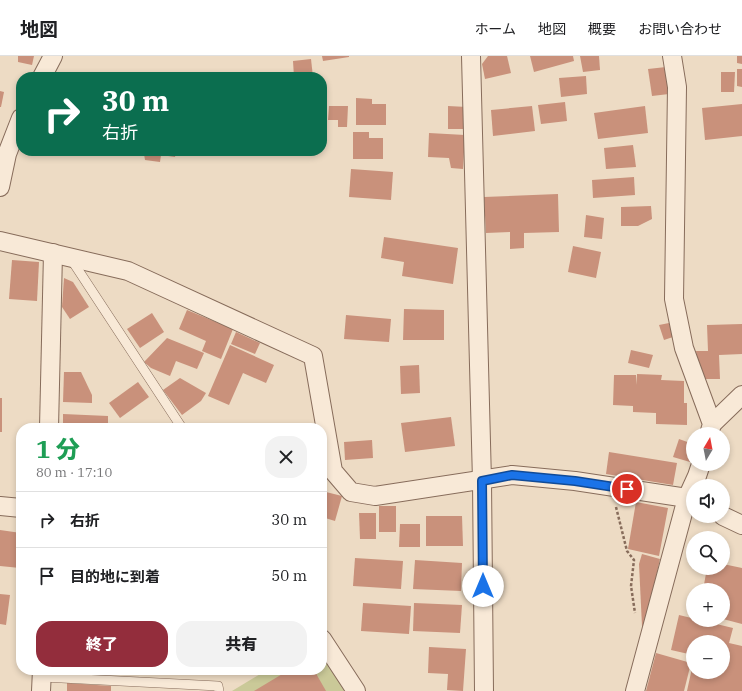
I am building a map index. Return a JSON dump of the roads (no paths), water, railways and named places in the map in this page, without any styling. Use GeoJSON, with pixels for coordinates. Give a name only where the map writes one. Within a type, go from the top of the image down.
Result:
{"type":"FeatureCollection","features":[{"type":"Feature","properties":{"kind":"street"},"geometry":{"type":"LineString","coordinates":[[45,72],[53,56]]}},
{"type":"Feature","properties":{"kind":"street"},"geometry":{"type":"LineString","coordinates":[[471,56],[482,481],[484,691]]}},
{"type":"Feature","properties":{"kind":"street"},"geometry":{"type":"LineString","coordinates":[[672,56],[677,87],[674,299],[684,348],[710,427]]}},
{"type":"Feature","properties":{"kind":"street"},"geometry":{"type":"LineString","coordinates":[[0,187],[7,154],[16,131]]}},
{"type":"Feature","properties":{"kind":"street"},"geometry":{"type":"LineString","coordinates":[[0,241],[128,271],[313,356],[325,423]]}},
{"type":"Feature","properties":{"kind":"street"},"geometry":{"type":"LineString","coordinates":[[49,423],[61,255]]}},
{"type":"Feature","properties":{"kind":"street"},"geometry":{"type":"LineString","coordinates":[[713,427],[742,395]]}},
{"type":"Feature","properties":{"kind":"street"},"geometry":{"type":"LineString","coordinates":[[327,436],[333,471],[351,492],[375,496],[482,481],[512,475],[612,487],[686,498]]}},
{"type":"Feature","properties":{"kind":"street"},"geometry":{"type":"LineString","coordinates":[[0,506],[16,508]]}},
{"type":"Feature","properties":{"kind":"street"},"geometry":{"type":"LineString","coordinates":[[635,691],[686,513]]}},
{"type":"Feature","properties":{"kind":"street"},"geometry":{"type":"LineString","coordinates":[[730,519],[742,525]]}},
{"type":"Feature","properties":{"kind":"street"},"geometry":{"type":"LineString","coordinates":[[327,647],[356,691]]}},
{"type":"Feature","properties":{"kind":"lane"},"geometry":{"type":"LineString","coordinates":[[61,255],[179,423]]}},
{"type":"Feature","properties":{"kind":"lane"},"geometry":{"type":"LineString","coordinates":[[42,679],[218,686],[219,691]]}}]}
